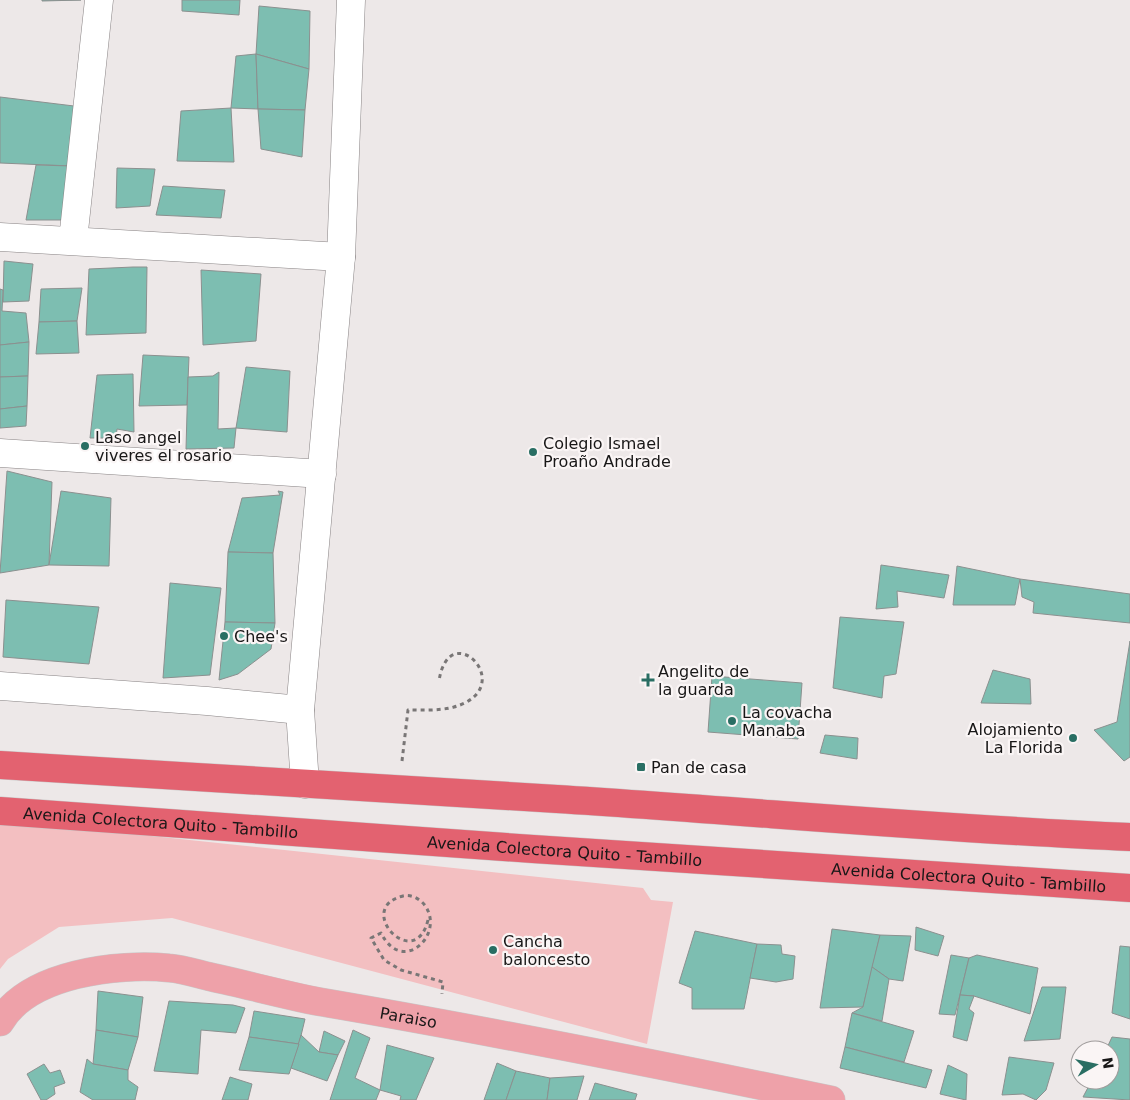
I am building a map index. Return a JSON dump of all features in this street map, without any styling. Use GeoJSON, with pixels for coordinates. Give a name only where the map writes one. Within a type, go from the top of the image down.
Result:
{"type":"FeatureCollection","features":[{"type":"Feature","properties":{"kind":"highway"},"geometry":{"type":"LineString","coordinates":[[0,765],[556,798],[1009,832],[1130,837]]}},
{"type":"Feature","properties":{"kind":"highway","name":"Avenida Colectora Quito - Tambillo"},"geometry":{"type":"LineString","coordinates":[[0,811],[542,850],[1130,888]]}},
{"type":"Feature","properties":{"kind":"main road","name":"Paraiso"},"geometry":{"type":"LineString","coordinates":[[0,1022],[6,1012],[36,988],[78,974],[112,969],[170,968],[318,1001],[491,1031],[831,1100]]}},
{"type":"Feature","properties":{"kind":"street"},"geometry":{"type":"LineString","coordinates":[[73,240],[99,0]]}},
{"type":"Feature","properties":{"kind":"street"},"geometry":{"type":"LineString","coordinates":[[305,784],[300,710],[341,258],[351,0]]}},
{"type":"Feature","properties":{"kind":"street"},"geometry":{"type":"LineString","coordinates":[[0,237],[341,258]]}},
{"type":"Feature","properties":{"kind":"street"},"geometry":{"type":"LineString","coordinates":[[0,453],[322,474]]}},
{"type":"Feature","properties":{"kind":"street"},"geometry":{"type":"LineString","coordinates":[[0,686],[207,701],[300,710]]}},
{"type":"Feature","properties":{"kind":"path"},"geometry":{"type":"LineString","coordinates":[[399,790],[408,710],[452,708],[464,704],[480,688],[482,680],[481,668],[476,660],[468,656],[460,653],[452,655],[444,661],[439,681]]}},
{"type":"Feature","properties":{"kind":"path"},"geometry":{"type":"LineString","coordinates":[[428,920],[426,930],[417,938],[406,941],[395,937],[387,929],[384,917],[387,906],[396,898],[407,895],[418,898],[426,907],[429,918],[429,932],[423,944],[412,951],[399,951],[387,944],[381,933],[371,938],[384,960],[400,970],[443,982],[442,997],[433,994]]}},
{"type":"Feature","properties":{"kind":"shaded area"},"geometry":{"type":"Polygon","coordinates":[[[0,820],[643,888],[651,900],[673,902],[647,1044],[172,918],[59,927],[8,959],[0,969],[0,820]]]}},
{"type":"Feature","properties":{"kind":"building"},"geometry":{"type":"Polygon","coordinates":[[[42,0],[81,0],[42,1],[42,0]]]}},
{"type":"Feature","properties":{"kind":"building"},"geometry":{"type":"Polygon","coordinates":[[[182,0],[240,0],[239,15],[182,11],[182,0]]]}},
{"type":"Feature","properties":{"kind":"building"},"geometry":{"type":"Polygon","coordinates":[[[259,6],[310,11],[309,69],[256,54],[259,6]]]}},
{"type":"Feature","properties":{"kind":"building"},"geometry":{"type":"Polygon","coordinates":[[[256,54],[258,109],[231,108],[236,56],[256,54]]]}},
{"type":"Feature","properties":{"kind":"building"},"geometry":{"type":"Polygon","coordinates":[[[256,54],[309,69],[305,110],[258,109],[256,54]]]}},
{"type":"Feature","properties":{"kind":"building"},"geometry":{"type":"Polygon","coordinates":[[[0,97],[74,106],[72,166],[0,163],[0,97]]]}},
{"type":"Feature","properties":{"kind":"building"},"geometry":{"type":"Polygon","coordinates":[[[231,108],[234,162],[177,161],[181,111],[231,108]]]}},
{"type":"Feature","properties":{"kind":"building"},"geometry":{"type":"Polygon","coordinates":[[[258,109],[305,110],[302,157],[261,149],[258,109]]]}},
{"type":"Feature","properties":{"kind":"building"},"geometry":{"type":"Polygon","coordinates":[[[36,165],[72,166],[64,220],[26,220],[36,165]]]}},
{"type":"Feature","properties":{"kind":"building"},"geometry":{"type":"Polygon","coordinates":[[[117,168],[155,169],[150,206],[116,208],[117,168]]]}},
{"type":"Feature","properties":{"kind":"building"},"geometry":{"type":"Polygon","coordinates":[[[163,186],[225,190],[221,218],[156,215],[163,186]]]}},
{"type":"Feature","properties":{"kind":"building"},"geometry":{"type":"Polygon","coordinates":[[[4,261],[33,264],[29,301],[3,302],[4,261]]]}},
{"type":"Feature","properties":{"kind":"building"},"geometry":{"type":"Polygon","coordinates":[[[147,267],[146,333],[86,335],[89,269],[147,267]]]}},
{"type":"Feature","properties":{"kind":"building"},"geometry":{"type":"Polygon","coordinates":[[[201,270],[261,274],[256,341],[203,345],[201,270]]]}},
{"type":"Feature","properties":{"kind":"building"},"geometry":{"type":"Polygon","coordinates":[[[82,288],[77,321],[39,322],[41,289],[82,288]]]}},
{"type":"Feature","properties":{"kind":"building"},"geometry":{"type":"Polygon","coordinates":[[[0,289],[3,290],[2,311],[26,313],[29,342],[0,345],[0,289]]]}},
{"type":"Feature","properties":{"kind":"building"},"geometry":{"type":"Polygon","coordinates":[[[77,321],[79,353],[36,354],[39,322],[77,321]]]}},
{"type":"Feature","properties":{"kind":"building"},"geometry":{"type":"Polygon","coordinates":[[[29,342],[28,376],[0,377],[0,345],[29,342]]]}},
{"type":"Feature","properties":{"kind":"building"},"geometry":{"type":"Polygon","coordinates":[[[143,355],[189,357],[187,405],[139,406],[143,355]]]}},
{"type":"Feature","properties":{"kind":"building"},"geometry":{"type":"Polygon","coordinates":[[[246,367],[290,371],[287,432],[236,428],[246,367]]]}},
{"type":"Feature","properties":{"kind":"building"},"geometry":{"type":"Polygon","coordinates":[[[219,372],[218,429],[236,428],[234,448],[186,449],[188,377],[213,376],[219,372]]]}},
{"type":"Feature","properties":{"kind":"building"},"geometry":{"type":"Polygon","coordinates":[[[133,374],[134,432],[117,429],[116,438],[90,438],[97,375],[133,374]]]}},
{"type":"Feature","properties":{"kind":"building"},"geometry":{"type":"Polygon","coordinates":[[[28,376],[27,406],[0,409],[0,377],[28,376]]]}},
{"type":"Feature","properties":{"kind":"building"},"geometry":{"type":"Polygon","coordinates":[[[27,406],[26,426],[0,428],[0,409],[27,406]]]}},
{"type":"Feature","properties":{"kind":"building"},"geometry":{"type":"Polygon","coordinates":[[[7,471],[52,482],[49,565],[0,573],[7,471]]]}},
{"type":"Feature","properties":{"kind":"building"},"geometry":{"type":"Polygon","coordinates":[[[61,491],[111,498],[109,566],[49,565],[61,491]]]}},
{"type":"Feature","properties":{"kind":"building"},"geometry":{"type":"Polygon","coordinates":[[[278,491],[283,492],[273,553],[228,552],[242,498],[280,495],[278,491]]]}},
{"type":"Feature","properties":{"kind":"building"},"geometry":{"type":"Polygon","coordinates":[[[228,552],[273,553],[275,623],[225,622],[228,552]]]}},
{"type":"Feature","properties":{"kind":"building"},"geometry":{"type":"Polygon","coordinates":[[[881,565],[949,575],[944,598],[897,591],[898,607],[876,609],[881,565]]]}},
{"type":"Feature","properties":{"kind":"building"},"geometry":{"type":"Polygon","coordinates":[[[957,566],[1020,579],[1015,605],[953,605],[957,566]]]}},
{"type":"Feature","properties":{"kind":"building"},"geometry":{"type":"Polygon","coordinates":[[[1020,579],[1130,594],[1130,623],[1033,613],[1034,602],[1022,597],[1020,579]]]}},
{"type":"Feature","properties":{"kind":"building"},"geometry":{"type":"Polygon","coordinates":[[[170,583],[221,588],[210,675],[163,678],[170,583]]]}},
{"type":"Feature","properties":{"kind":"building"},"geometry":{"type":"Polygon","coordinates":[[[6,600],[99,607],[89,664],[3,657],[6,600]]]}},
{"type":"Feature","properties":{"kind":"building"},"geometry":{"type":"Polygon","coordinates":[[[840,617],[904,622],[896,674],[884,676],[882,698],[833,688],[840,617]]]}},
{"type":"Feature","properties":{"kind":"building"},"geometry":{"type":"Polygon","coordinates":[[[225,622],[275,623],[271,649],[238,674],[219,680],[225,622]]]}},
{"type":"Feature","properties":{"kind":"building"},"geometry":{"type":"Polygon","coordinates":[[[1130,641],[1130,757],[1124,761],[1094,730],[1117,722],[1130,641]]]}},
{"type":"Feature","properties":{"kind":"building"},"geometry":{"type":"Polygon","coordinates":[[[993,670],[1030,679],[1031,704],[981,703],[993,670]]]}},
{"type":"Feature","properties":{"kind":"building"},"geometry":{"type":"Polygon","coordinates":[[[712,676],[802,683],[798,739],[708,732],[712,676]]]}},
{"type":"Feature","properties":{"kind":"building"},"geometry":{"type":"Polygon","coordinates":[[[825,735],[858,738],[857,759],[820,753],[825,735]]]}},
{"type":"Feature","properties":{"kind":"building"},"geometry":{"type":"Polygon","coordinates":[[[916,927],[944,936],[938,956],[915,950],[916,927]]]}},
{"type":"Feature","properties":{"kind":"building"},"geometry":{"type":"Polygon","coordinates":[[[832,929],[880,935],[863,1007],[820,1008],[832,929]]]}},
{"type":"Feature","properties":{"kind":"building"},"geometry":{"type":"Polygon","coordinates":[[[695,931],[757,944],[744,1009],[692,1009],[692,988],[679,983],[695,931]]]}},
{"type":"Feature","properties":{"kind":"building"},"geometry":{"type":"Polygon","coordinates":[[[880,935],[911,936],[903,981],[889,979],[872,967],[880,935]]]}},
{"type":"Feature","properties":{"kind":"building"},"geometry":{"type":"Polygon","coordinates":[[[757,944],[781,945],[782,954],[795,956],[793,979],[776,982],[750,978],[757,944]]]}},
{"type":"Feature","properties":{"kind":"building"},"geometry":{"type":"Polygon","coordinates":[[[1120,946],[1130,947],[1130,1019],[1112,1013],[1120,946]]]}},
{"type":"Feature","properties":{"kind":"building"},"geometry":{"type":"Polygon","coordinates":[[[951,955],[969,958],[955,1015],[939,1014],[951,955]]]}},
{"type":"Feature","properties":{"kind":"building"},"geometry":{"type":"Polygon","coordinates":[[[977,955],[1038,968],[1030,1014],[974,996],[960,995],[969,958],[977,955]]]}},
{"type":"Feature","properties":{"kind":"building"},"geometry":{"type":"Polygon","coordinates":[[[872,967],[889,979],[882,1021],[852,1013],[863,1007],[872,967]]]}},
{"type":"Feature","properties":{"kind":"building"},"geometry":{"type":"Polygon","coordinates":[[[1042,987],[1066,987],[1060,1039],[1024,1041],[1042,987]]]}},
{"type":"Feature","properties":{"kind":"building"},"geometry":{"type":"Polygon","coordinates":[[[98,991],[143,997],[138,1037],[96,1030],[98,991]]]}},
{"type":"Feature","properties":{"kind":"building"},"geometry":{"type":"Polygon","coordinates":[[[960,995],[974,996],[969,1009],[974,1013],[967,1041],[953,1037],[960,995]]]}},
{"type":"Feature","properties":{"kind":"building"},"geometry":{"type":"Polygon","coordinates":[[[169,1001],[233,1005],[245,1008],[236,1033],[201,1030],[198,1074],[154,1071],[169,1001]]]}},
{"type":"Feature","properties":{"kind":"building"},"geometry":{"type":"Polygon","coordinates":[[[254,1011],[305,1019],[299,1044],[249,1037],[254,1011]]]}},
{"type":"Feature","properties":{"kind":"building"},"geometry":{"type":"Polygon","coordinates":[[[852,1013],[914,1031],[904,1062],[845,1047],[852,1013]]]}},
{"type":"Feature","properties":{"kind":"building"},"geometry":{"type":"Polygon","coordinates":[[[96,1030],[138,1037],[128,1070],[93,1064],[96,1030]]]}},
{"type":"Feature","properties":{"kind":"building"},"geometry":{"type":"Polygon","coordinates":[[[353,1030],[370,1038],[355,1078],[380,1090],[376,1100],[330,1100],[353,1030]]]}},
{"type":"Feature","properties":{"kind":"building"},"geometry":{"type":"Polygon","coordinates":[[[324,1031],[345,1041],[338,1055],[319,1052],[324,1031]]]}},
{"type":"Feature","properties":{"kind":"building"},"geometry":{"type":"Polygon","coordinates":[[[301,1035],[319,1052],[338,1055],[327,1081],[291,1068],[301,1035]]]}},
{"type":"Feature","properties":{"kind":"building"},"geometry":{"type":"Polygon","coordinates":[[[249,1037],[299,1044],[289,1074],[239,1070],[249,1037]]]}},
{"type":"Feature","properties":{"kind":"building"},"geometry":{"type":"Polygon","coordinates":[[[1112,1037],[1130,1039],[1130,1100],[1083,1097],[1087,1090],[1120,1090],[1120,1040],[1111,1040],[1112,1037]]]}},
{"type":"Feature","properties":{"kind":"building"},"geometry":{"type":"Polygon","coordinates":[[[387,1045],[434,1058],[416,1100],[400,1100],[401,1096],[380,1090],[387,1045]]]}},
{"type":"Feature","properties":{"kind":"building"},"geometry":{"type":"Polygon","coordinates":[[[845,1047],[932,1070],[926,1088],[840,1068],[845,1047]]]}},
{"type":"Feature","properties":{"kind":"building"},"geometry":{"type":"Polygon","coordinates":[[[1009,1057],[1054,1063],[1046,1090],[1036,1100],[1023,1094],[1002,1095],[1009,1057]]]}},
{"type":"Feature","properties":{"kind":"building"},"geometry":{"type":"Polygon","coordinates":[[[87,1059],[93,1064],[128,1070],[128,1080],[138,1087],[135,1100],[93,1100],[80,1092],[87,1059]]]}},
{"type":"Feature","properties":{"kind":"building"},"geometry":{"type":"Polygon","coordinates":[[[497,1063],[516,1071],[506,1100],[484,1100],[497,1063]]]}},
{"type":"Feature","properties":{"kind":"building"},"geometry":{"type":"Polygon","coordinates":[[[44,1064],[50,1073],[60,1070],[65,1083],[54,1087],[55,1094],[46,1100],[41,1100],[27,1074],[44,1064]]]}},
{"type":"Feature","properties":{"kind":"building"},"geometry":{"type":"Polygon","coordinates":[[[948,1065],[967,1074],[966,1100],[940,1094],[948,1065]]]}},
{"type":"Feature","properties":{"kind":"building"},"geometry":{"type":"Polygon","coordinates":[[[516,1071],[550,1078],[547,1100],[506,1100],[516,1071]]]}},
{"type":"Feature","properties":{"kind":"building"},"geometry":{"type":"Polygon","coordinates":[[[584,1076],[577,1100],[547,1100],[550,1078],[584,1076]]]}},
{"type":"Feature","properties":{"kind":"building"},"geometry":{"type":"Polygon","coordinates":[[[230,1077],[252,1084],[248,1100],[222,1100],[230,1077]]]}},
{"type":"Feature","properties":{"kind":"building"},"geometry":{"type":"Polygon","coordinates":[[[595,1083],[637,1094],[635,1100],[589,1100],[595,1083]]]}},
{"type":"Feature","properties":{"kind":"place","name":"Laso angel viveres el rosario"},"geometry":{"type":"Point","coordinates":[85,446]}},
{"type":"Feature","properties":{"kind":"place","name":"Colegio Ismael Proaño Andrade"},"geometry":{"type":"Point","coordinates":[533,452]}},
{"type":"Feature","properties":{"kind":"place","name":"Chee's"},"geometry":{"type":"Point","coordinates":[224,636]}},
{"type":"Feature","properties":{"kind":"place","name":"Angelito de la guarda"},"geometry":{"type":"Point","coordinates":[648,680]}},
{"type":"Feature","properties":{"kind":"place","name":"La covacha Manaba"},"geometry":{"type":"Point","coordinates":[732,721]}},
{"type":"Feature","properties":{"kind":"place","name":"Alojamiento La Florida"},"geometry":{"type":"Point","coordinates":[1073,738]}},
{"type":"Feature","properties":{"kind":"place","name":"Pan de casa"},"geometry":{"type":"Point","coordinates":[641,767]}},
{"type":"Feature","properties":{"kind":"place","name":"Cancha baloncesto"},"geometry":{"type":"Point","coordinates":[493,950]}}]}
